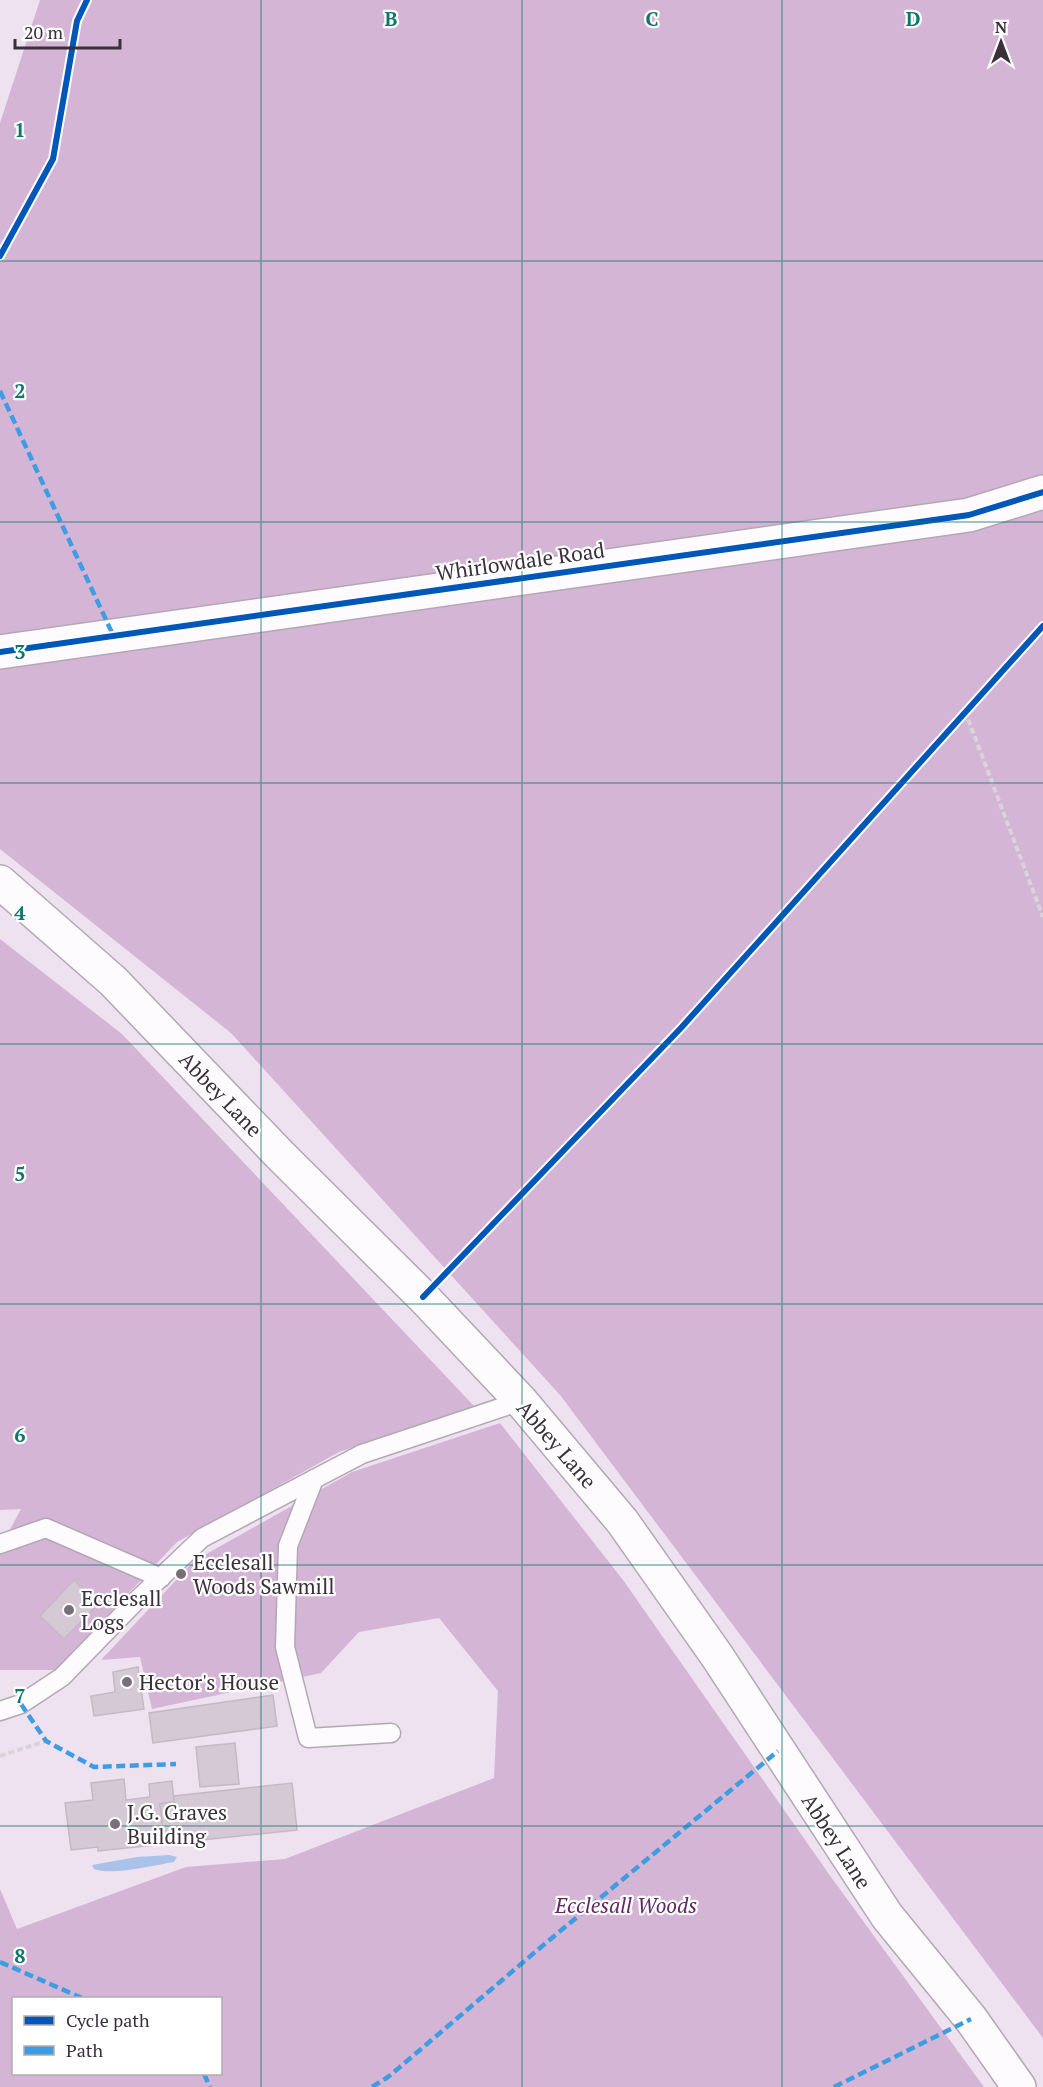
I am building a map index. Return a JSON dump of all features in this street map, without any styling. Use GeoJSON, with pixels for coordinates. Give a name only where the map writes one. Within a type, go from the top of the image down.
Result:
{"type":"FeatureCollection","features":[{"type":"Feature","properties":{"kind":"main road","name":"Whirlowdale Road"},"geometry":{"type":"LineString","coordinates":[[0,652],[969,514],[1043,492]]}},
{"type":"Feature","properties":{"kind":"main road","name":"Abbey Lane"},"geometry":{"type":"LineString","coordinates":[[0,882],[113,981],[280,1155],[423,1297],[521,1401],[622,1521],[717,1656],[886,1916],[971,2019],[1019,2087]]}},
{"type":"Feature","properties":{"kind":"lane"},"geometry":{"type":"LineString","coordinates":[[0,1711],[21,1704],[62,1677],[202,1538],[362,1454],[521,1401]]}},
{"type":"Feature","properties":{"kind":"lane"},"geometry":{"type":"LineString","coordinates":[[314,1479],[288,1546],[285,1647],[308,1738],[391,1733]]}},
{"type":"Feature","properties":{"kind":"lane"},"geometry":{"type":"LineString","coordinates":[[0,1544],[46,1528],[161,1578]]}},
{"type":"Feature","properties":{"kind":"path"},"geometry":{"type":"LineString","coordinates":[[965,711],[1043,917]]}},
{"type":"Feature","properties":{"kind":"path"},"geometry":{"type":"LineString","coordinates":[[0,1756],[46,1741]]}},
{"type":"Feature","properties":{"kind":"green space"},"geometry":{"type":"Polygon","coordinates":[[[40,0],[1043,0],[1043,2038],[560,1395],[231,1033],[0,849],[0,123],[40,0]]]}},
{"type":"Feature","properties":{"kind":"green space"},"geometry":{"type":"Polygon","coordinates":[[[0,939],[122,1034],[475,1407],[339,1452],[177,1542],[56,1670],[0,1670],[0,1548],[21,1509],[0,1510],[0,939]]]}},
{"type":"Feature","properties":{"kind":"green space","name":"Ecclesall Woods"},"geometry":{"type":"Polygon","coordinates":[[[500,1423],[623,1580],[831,1877],[984,2087],[0,2087],[0,1889],[17,1929],[186,1867],[285,1859],[494,1778],[498,1691],[439,1618],[359,1632],[321,1673],[152,1709],[140,1657],[101,1660],[194,1561],[352,1472],[500,1423]]]}},
{"type":"Feature","properties":{"kind":"water"},"geometry":{"type":"Polygon","coordinates":[[[169,1855],[177,1857],[174,1862],[133,1869],[102,1871],[94,1869],[92,1865],[137,1857],[169,1855]]]}},
{"type":"Feature","properties":{"kind":"building","name":"Ecclesall Logs"},"geometry":{"type":"Polygon","coordinates":[[[74,1580],[98,1604],[64,1639],[40,1616],[74,1580]]]}},
{"type":"Feature","properties":{"kind":"building","name":"Hector's House"},"geometry":{"type":"Polygon","coordinates":[[[138,1667],[144,1709],[94,1716],[91,1696],[115,1692],[113,1672],[138,1667]]]}},
{"type":"Feature","properties":{"kind":"building"},"geometry":{"type":"Polygon","coordinates":[[[273,1695],[277,1726],[153,1743],[149,1713],[273,1695]]]}},
{"type":"Feature","properties":{"kind":"building"},"geometry":{"type":"Polygon","coordinates":[[[235,1743],[239,1784],[200,1787],[196,1747],[235,1743]]]}},
{"type":"Feature","properties":{"kind":"building","name":"J.G. Graves Building"},"geometry":{"type":"Polygon","coordinates":[[[124,1779],[126,1800],[150,1797],[149,1784],[172,1781],[174,1802],[160,1804],[165,1844],[98,1851],[98,1847],[71,1850],[65,1803],[93,1800],[91,1783],[124,1779]]]}},
{"type":"Feature","properties":{"kind":"building"},"geometry":{"type":"Polygon","coordinates":[[[292,1783],[297,1830],[165,1844],[160,1804],[174,1802],[174,1796],[292,1783]]]}},
{"type":"Feature","properties":{"kind":"marked path"},"geometry":{"type":"LineString","coordinates":[[0,391],[113,635]]}},
{"type":"Feature","properties":{"kind":"marked path"},"geometry":{"type":"LineString","coordinates":[[21,1704],[46,1741],[94,1767],[176,1764]]}},
{"type":"Feature","properties":{"kind":"marked path"},"geometry":{"type":"LineString","coordinates":[[372,2087],[388,2077],[778,1751]]}},
{"type":"Feature","properties":{"kind":"marked path"},"geometry":{"type":"LineString","coordinates":[[0,1962],[80,1997]]}},
{"type":"Feature","properties":{"kind":"marked path"},"geometry":{"type":"LineString","coordinates":[[834,2087],[971,2019]]}},
{"type":"Feature","properties":{"kind":"marked path"},"geometry":{"type":"LineString","coordinates":[[204,2075],[210,2087]]}},
{"type":"Feature","properties":{"kind":"cycle path"},"geometry":{"type":"LineString","coordinates":[[0,256],[53,159],[77,21],[87,0]]}},
{"type":"Feature","properties":{"kind":"cycle path"},"geometry":{"type":"LineString","coordinates":[[0,652],[969,515],[1043,492]]}},
{"type":"Feature","properties":{"kind":"cycle path"},"geometry":{"type":"LineString","coordinates":[[423,1297],[680,1029],[1043,626]]}},
{"type":"Feature","properties":{"kind":"place","name":"Ecclesall Woods Sawmill"},"geometry":{"type":"Point","coordinates":[181,1574]}},
{"type":"Feature","properties":{"kind":"place","name":"Ecclesall Logs"},"geometry":{"type":"Point","coordinates":[69,1610]}},
{"type":"Feature","properties":{"kind":"place","name":"Hector's House"},"geometry":{"type":"Point","coordinates":[127,1682]}},
{"type":"Feature","properties":{"kind":"place","name":"J.G. Graves Building"},"geometry":{"type":"Point","coordinates":[115,1824]}}]}
